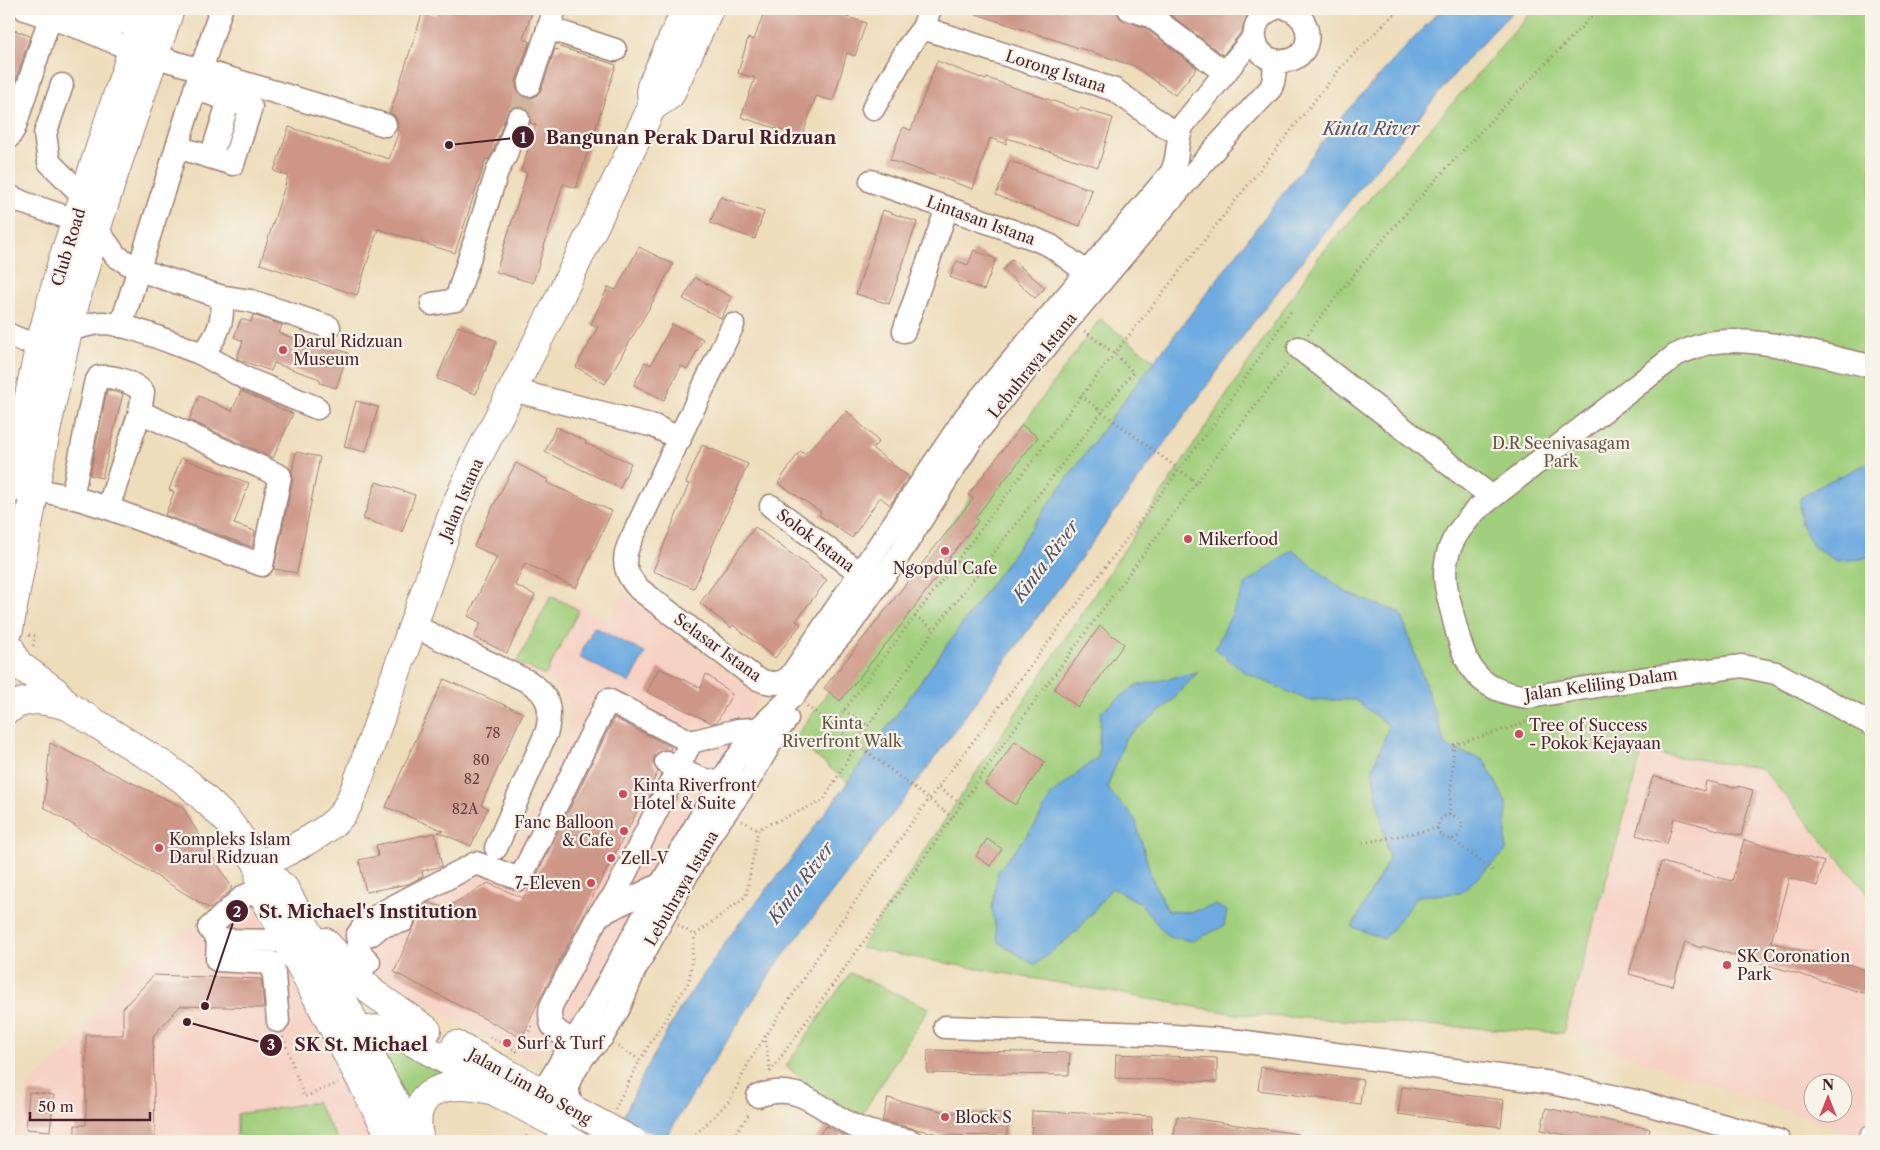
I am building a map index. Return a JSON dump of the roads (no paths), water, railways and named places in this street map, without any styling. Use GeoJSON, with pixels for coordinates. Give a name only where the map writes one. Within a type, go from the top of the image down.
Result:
{"type":"FeatureCollection","features":[{"type":"Feature","properties":{"kind":"main road","name":"Club Road"},"geometry":{"type":"LineString","coordinates":[[144,9],[144,54]]}},
{"type":"Feature","properties":{"kind":"main road","name":"Club Road"},"geometry":{"type":"LineString","coordinates":[[9,629],[19,478],[40,344],[144,54],[170,9]]}},
{"type":"Feature","properties":{"kind":"main road"},"geometry":{"type":"LineString","coordinates":[[652,107],[651,87],[686,9]]}},
{"type":"Feature","properties":{"kind":"main road"},"geometry":{"type":"LineString","coordinates":[[652,107],[670,95],[709,9]]}},
{"type":"Feature","properties":{"kind":"main road","name":"Jalan Istana"},"geometry":{"type":"LineString","coordinates":[[260,878],[337,820],[347,806],[414,626],[455,507],[652,107]]}},
{"type":"Feature","properties":{"kind":"main road","name":"Club Road"},"geometry":{"type":"LineString","coordinates":[[19,478],[68,330],[85,215]]}},
{"type":"Feature","properties":{"kind":"main road"},"geometry":{"type":"LineString","coordinates":[[9,646],[18,664],[56,692],[68,706],[189,784],[227,820],[242,840],[288,941],[416,1141]]}},
{"type":"Feature","properties":{"kind":"main road"},"geometry":{"type":"LineString","coordinates":[[9,709],[24,702],[37,699],[68,706]]}},
{"type":"Feature","properties":{"kind":"main road"},"geometry":{"type":"LineString","coordinates":[[260,878],[284,888],[294,904],[394,1141]]}},
{"type":"Feature","properties":{"kind":"main road"},"geometry":{"type":"LineString","coordinates":[[294,904],[356,956],[373,994],[427,1030]]}},
{"type":"Feature","properties":{"kind":"main road"},"geometry":{"type":"LineString","coordinates":[[346,1029],[363,1013],[379,1012],[396,1016],[427,1030]]}},
{"type":"Feature","properties":{"kind":"main road","name":"Jalan Lim Bo Seng"},"geometry":{"type":"LineString","coordinates":[[346,1029],[375,1028],[392,1031],[470,1073],[496,1092],[574,1124],[632,1141]]}},
{"type":"Feature","properties":{"kind":"main road","name":"Jalan Lim Bo Seng"},"geometry":{"type":"LineString","coordinates":[[427,1030],[543,1092],[574,1124]]}},
{"type":"Feature","properties":{"kind":"main road"},"geometry":{"type":"LineString","coordinates":[[420,1141],[419,1109],[426,1098],[435,1091],[446,1086],[457,1085],[473,1086],[496,1092]]}},
{"type":"Feature","properties":{"kind":"street"},"geometry":{"type":"LineString","coordinates":[[25,9],[107,24],[124,22],[144,9]]}},
{"type":"Feature","properties":{"kind":"street"},"geometry":{"type":"LineString","coordinates":[[121,326],[221,9]]}},
{"type":"Feature","properties":{"kind":"street"},"geometry":{"type":"LineString","coordinates":[[1129,9],[1151,16],[1225,74]]}},
{"type":"Feature","properties":{"kind":"street"},"geometry":{"type":"LineString","coordinates":[[55,13],[84,29],[144,54],[198,80],[229,100],[211,157],[177,147]]}},
{"type":"Feature","properties":{"kind":"street"},"geometry":{"type":"LineString","coordinates":[[9,137],[14,130],[55,13]]}},
{"type":"Feature","properties":{"kind":"street"},"geometry":{"type":"LineString","coordinates":[[1179,133],[1183,125],[1274,14]]}},
{"type":"Feature","properties":{"kind":"street"},"geometry":{"type":"LineString","coordinates":[[1274,14],[1306,23],[1308,32],[1305,48],[1299,55],[1283,62],[1274,60],[1261,52],[1274,14]]}},
{"type":"Feature","properties":{"kind":"street"},"geometry":{"type":"LineString","coordinates":[[529,85],[552,18],[615,50]]}},
{"type":"Feature","properties":{"kind":"street"},"geometry":{"type":"LineString","coordinates":[[873,109],[927,18]]}},
{"type":"Feature","properties":{"kind":"street","name":"Lorong Istana"},"geometry":{"type":"LineString","coordinates":[[927,18],[1115,90],[1163,125],[1179,133]]}},
{"type":"Feature","properties":{"kind":"street","name":"Lebuhraya Istana"},"geometry":{"type":"LineString","coordinates":[[1238,124],[1281,89],[1299,55]]}},
{"type":"Feature","properties":{"kind":"street","name":"Lebuhraya Istana"},"geometry":{"type":"LineString","coordinates":[[574,1124],[568,1094],[568,1084],[571,1077],[584,1056],[603,1036],[634,971],[713,830],[749,780],[769,729],[822,657],[850,625],[899,556],[971,441],[1007,393],[1219,144],[1271,88],[1276,72],[1274,60]]}},
{"type":"Feature","properties":{"kind":"street"},"geometry":{"type":"LineString","coordinates":[[198,80],[385,126]]}},
{"type":"Feature","properties":{"kind":"street"},"geometry":{"type":"LineString","coordinates":[[62,85],[45,134],[49,162],[116,256],[139,270],[219,296],[251,300],[329,326]]}},
{"type":"Feature","properties":{"kind":"street"},"geometry":{"type":"LineString","coordinates":[[432,304],[456,300],[498,169],[505,156],[518,119]]}},
{"type":"Feature","properties":{"kind":"street","name":"Selasar Istana"},"geometry":{"type":"LineString","coordinates":[[680,438],[629,544],[624,562],[626,571],[639,589],[754,677],[770,683],[779,683],[787,680],[966,416],[1171,173],[1176,165],[1179,133]]}},
{"type":"Feature","properties":{"kind":"street","name":"Lintasan Istana"},"geometry":{"type":"LineString","coordinates":[[871,181],[1050,246],[1086,272]]}},
{"type":"Feature","properties":{"kind":"street"},"geometry":{"type":"LineString","coordinates":[[14,204],[85,215]]}},
{"type":"Feature","properties":{"kind":"street"},"geometry":{"type":"LineString","coordinates":[[904,330],[947,208]]}},
{"type":"Feature","properties":{"kind":"street"},"geometry":{"type":"LineString","coordinates":[[200,352],[207,348],[216,334],[222,308],[219,296]]}},
{"type":"Feature","properties":{"kind":"street"},"geometry":{"type":"LineString","coordinates":[[68,330],[103,323],[121,326],[200,352],[247,379],[317,408]]}},
{"type":"Feature","properties":{"kind":"street"},"geometry":{"type":"LineString","coordinates":[[512,390],[654,426],[680,438],[733,326]]}},
{"type":"Feature","properties":{"kind":"street"},"geometry":{"type":"LineString","coordinates":[[9,335],[40,344]]}},
{"type":"Feature","properties":{"kind":"street","name":"Jalan Keliling Dalam"},"geometry":{"type":"LineString","coordinates":[[1871,366],[1768,344],[1743,341],[1716,342],[1694,346],[1676,356],[1476,510],[1460,528],[1451,545],[1446,563],[1445,583],[1462,650],[1471,668],[1482,680],[1498,691],[1529,697],[1641,679],[1742,666],[1776,673],[1871,724]]}},
{"type":"Feature","properties":{"kind":"street"},"geometry":{"type":"LineString","coordinates":[[1299,348],[1492,497]]}},
{"type":"Feature","properties":{"kind":"street"},"geometry":{"type":"LineString","coordinates":[[72,497],[95,384],[99,377],[107,376],[136,385],[143,392],[140,412],[108,508]]}},
{"type":"Feature","properties":{"kind":"street"},"geometry":{"type":"LineString","coordinates":[[19,478],[108,508],[262,565],[280,476],[140,412]]}},
{"type":"Feature","properties":{"kind":"street","name":"Solok Istana"},"geometry":{"type":"LineString","coordinates":[[771,506],[860,573]]}},
{"type":"Feature","properties":{"kind":"street","name":"Lebuhraya Istana"},"geometry":{"type":"LineString","coordinates":[[769,729],[801,701],[832,660],[850,625]]}},
{"type":"Feature","properties":{"kind":"street"},"geometry":{"type":"LineString","coordinates":[[414,626],[540,689],[548,701],[550,716],[547,731],[493,858],[440,899]]}},
{"type":"Feature","properties":{"kind":"street"},"geometry":{"type":"LineString","coordinates":[[493,858],[520,879],[608,700],[691,742]]}},
{"type":"Feature","properties":{"kind":"street"},"geometry":{"type":"LineString","coordinates":[[634,971],[602,1018],[585,1036],[573,1041],[556,1031],[551,1023],[551,1006],[598,916],[614,894],[672,765],[691,742],[738,730],[769,729]]}},
{"type":"Feature","properties":{"kind":"street"},"geometry":{"type":"LineString","coordinates":[[672,765],[710,782],[728,780],[740,773],[769,729]]}},
{"type":"Feature","properties":{"kind":"street","name":"Lebuhraya Istana"},"geometry":{"type":"LineString","coordinates":[[543,1092],[573,1041],[586,1024],[661,884],[721,782]]}},
{"type":"Feature","properties":{"kind":"street"},"geometry":{"type":"LineString","coordinates":[[356,956],[357,936],[365,924],[383,912],[476,863],[493,858]]}},
{"type":"Feature","properties":{"kind":"street"},"geometry":{"type":"LineString","coordinates":[[260,878],[243,897],[209,928],[218,940],[217,960],[273,963],[278,1021]]}},
{"type":"Feature","properties":{"kind":"street"},"geometry":{"type":"LineString","coordinates":[[598,916],[661,884]]}},
{"type":"Feature","properties":{"kind":"street"},"geometry":{"type":"LineString","coordinates":[[356,956],[380,926],[403,921]]}},
{"type":"Feature","properties":{"kind":"street"},"geometry":{"type":"LineString","coordinates":[[218,940],[288,941]]}},
{"type":"Feature","properties":{"kind":"street"},"geometry":{"type":"LineString","coordinates":[[945,1027],[1203,1037],[1552,1083],[1639,1102],[1780,1141]]}},
{"type":"Feature","properties":{"kind":"street"},"geometry":{"type":"LineString","coordinates":[[758,1096],[782,1091],[796,1093],[808,1098],[856,1127],[911,1141]]}},
{"type":"Feature","properties":{"kind":"street"},"geometry":{"type":"LineString","coordinates":[[1870,1141],[1871,1137]]}},
{"type":"Feature","properties":{"kind":"water","name":"Kinta River"},"geometry":{"type":"Polygon","coordinates":[[[1441,9],[1515,9],[1468,58],[1355,194],[1252,324],[909,793],[773,969],[664,1141],[612,1141],[644,1073],[679,1010],[735,929],[788,863],[848,782],[1114,414],[1343,115],[1441,9]]]}},
{"type":"Feature","properties":{"kind":"water"},"geometry":{"type":"Polygon","coordinates":[[[1871,462],[1871,556],[1861,559],[1836,561],[1813,546],[1801,524],[1800,498],[1827,482],[1871,462]]]}},
{"type":"Feature","properties":{"kind":"water"},"geometry":{"type":"Polygon","coordinates":[[[1292,550],[1347,593],[1401,613],[1446,746],[1484,760],[1506,802],[1506,851],[1461,893],[1418,896],[1384,939],[1352,927],[1389,859],[1372,771],[1389,726],[1355,700],[1307,700],[1244,672],[1215,649],[1246,584],[1292,550]]]}},
{"type":"Feature","properties":{"kind":"water"},"geometry":{"type":"Polygon","coordinates":[[[594,627],[645,653],[630,683],[579,657],[594,627]]]}},
{"type":"Feature","properties":{"kind":"water"},"geometry":{"type":"Polygon","coordinates":[[[1198,672],[1167,706],[1126,737],[1107,788],[1135,819],[1152,879],[1168,911],[1192,912],[1215,905],[1227,911],[1224,926],[1193,941],[1168,937],[1140,903],[1112,888],[1078,930],[1035,965],[998,942],[992,908],[998,871],[1035,825],[1052,794],[1098,757],[1101,712],[1135,686],[1198,672]]]}},
{"type":"Feature","properties":{"kind":"tunnel"},"geometry":{"type":"LineString","coordinates":[[518,119],[529,85]]}},
{"type":"Feature","properties":{"kind":"place","name":"Bangunan Perak Darul Ridzuan"},"geometry":{"type":"Point","coordinates":[449,145]}},
{"type":"Feature","properties":{"kind":"place","name":"Darul Ridzuan Museum"},"geometry":{"type":"Point","coordinates":[283,350]}},
{"type":"Feature","properties":{"kind":"place","name":"Mikerfood"},"geometry":{"type":"Point","coordinates":[1188,539]}},
{"type":"Feature","properties":{"kind":"place","name":"Ngopdul Cafe"},"geometry":{"type":"Point","coordinates":[945,551]}},
{"type":"Feature","properties":{"kind":"place","name":"Tree of Success - Pokok Kejayaan"},"geometry":{"type":"Point","coordinates":[1519,734]}},
{"type":"Feature","properties":{"kind":"place","name":"Kinta Riverfront Hotel & Suite"},"geometry":{"type":"Point","coordinates":[623,794]}},
{"type":"Feature","properties":{"kind":"place","name":"Fanc Balloon & Cafe"},"geometry":{"type":"Point","coordinates":[624,831]}},
{"type":"Feature","properties":{"kind":"place","name":"Kompleks Islam Darul Ridzuan"},"geometry":{"type":"Point","coordinates":[159,848]}},
{"type":"Feature","properties":{"kind":"place","name":"Zell-V"},"geometry":{"type":"Point","coordinates":[611,858]}},
{"type":"Feature","properties":{"kind":"place","name":"7-Eleven"},"geometry":{"type":"Point","coordinates":[591,883]}},
{"type":"Feature","properties":{"kind":"place","name":"SK Coronation Park"},"geometry":{"type":"Point","coordinates":[1727,965]}},
{"type":"Feature","properties":{"kind":"place","name":"St. Michael's Institution"},"geometry":{"type":"Point","coordinates":[205,1006]}},
{"type":"Feature","properties":{"kind":"place","name":"SK St. Michael"},"geometry":{"type":"Point","coordinates":[187,1022]}},
{"type":"Feature","properties":{"kind":"place","name":"Surf & Turf"},"geometry":{"type":"Point","coordinates":[507,1043]}},
{"type":"Feature","properties":{"kind":"place","name":"Block S"},"geometry":{"type":"Point","coordinates":[945,1117]}},
{"type":"Feature","properties":{"kind":"park label","name":"D.R Seenivasagam Park"},"geometry":{"type":"Point","coordinates":[1561,452]}},
{"type":"Feature","properties":{"kind":"park label","name":"Kinta Riverfront Walk"},"geometry":{"type":"Point","coordinates":[842,732]}}]}
